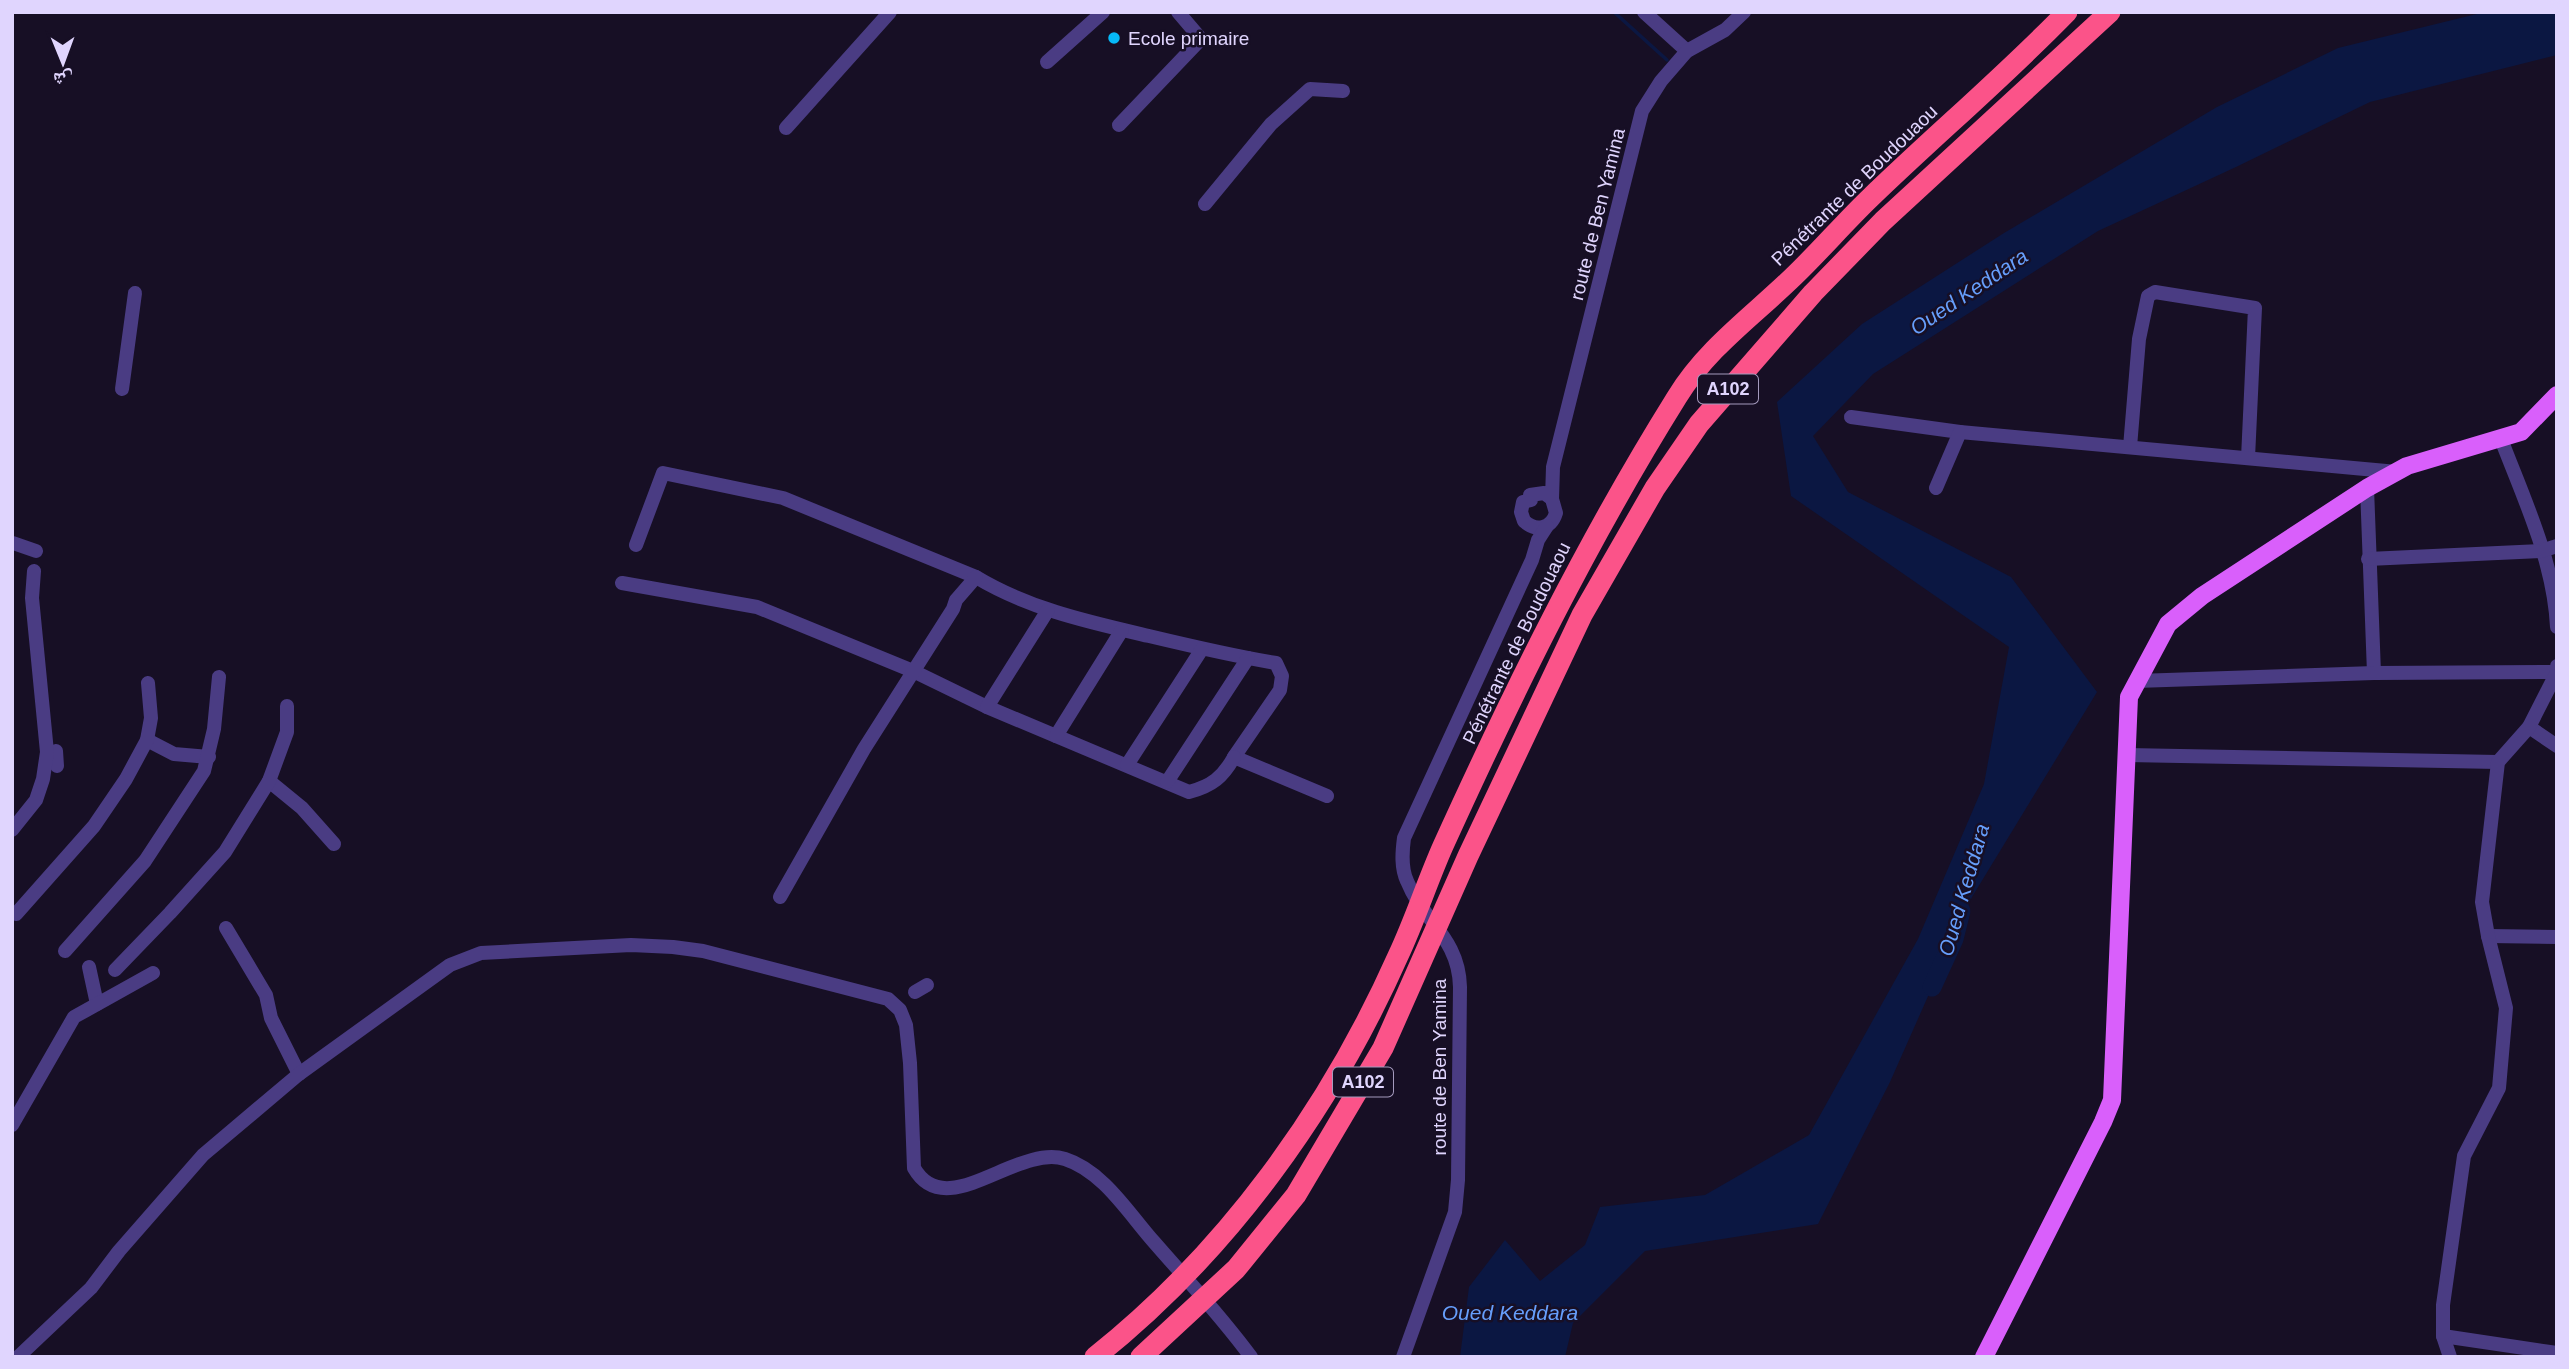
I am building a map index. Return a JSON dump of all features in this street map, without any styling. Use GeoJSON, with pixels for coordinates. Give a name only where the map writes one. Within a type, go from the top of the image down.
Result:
{"type":"FeatureCollection","features":[{"type":"Feature","properties":{"kind":"highway","name":"Pénétrante de Boudouaou"},"geometry":{"type":"LineString","coordinates":[[1101,1352],[1164,1296],[1219,1238],[1269,1177],[1318,1105],[1357,1040],[1398,956],[1442,849],[1558,604],[1593,538],[1680,393],[1722,340],[1794,277],[1868,200],[2067,12]]}},
{"type":"Feature","properties":{"kind":"highway","name":"A102"},"geometry":{"type":"LineString","coordinates":[[1141,1357],[1236,1269],[1296,1195],[1383,1048],[1468,856],[1583,615],[1655,488],[1699,424],[1813,293],[1883,221],[2110,12]]}},
{"type":"Feature","properties":{"kind":"main road"},"geometry":{"type":"LineString","coordinates":[[1984,1357],[2089,1151],[2112,1100],[2129,697],[2168,624],[2202,596],[2367,488],[2432,458],[2521,432],[2557,395]]}},
{"type":"Feature","properties":{"kind":"street"},"geometry":{"type":"LineString","coordinates":[[786,128],[890,12]]}},
{"type":"Feature","properties":{"kind":"street"},"geometry":{"type":"LineString","coordinates":[[1047,62],[1103,12]]}},
{"type":"Feature","properties":{"kind":"street"},"geometry":{"type":"LineString","coordinates":[[1119,125],[1201,39],[1178,12]]}},
{"type":"Feature","properties":{"kind":"street"},"geometry":{"type":"LineString","coordinates":[[1644,12],[1687,51]]}},
{"type":"Feature","properties":{"kind":"street","name":"route de Ben Yamina"},"geometry":{"type":"LineString","coordinates":[[1552,499],[1553,467],[1642,111],[1661,81],[1687,51],[1724,30],[1744,12]]}},
{"type":"Feature","properties":{"kind":"street"},"geometry":{"type":"LineString","coordinates":[[1205,204],[1271,124],[1310,89],[1342,90]]}},
{"type":"Feature","properties":{"kind":"street"},"geometry":{"type":"LineString","coordinates":[[2130,447],[2139,339],[2148,296],[2155,292],[2255,308],[2248,458]]}},
{"type":"Feature","properties":{"kind":"street"},"geometry":{"type":"LineString","coordinates":[[122,389],[135,293]]}},
{"type":"Feature","properties":{"kind":"street"},"geometry":{"type":"LineString","coordinates":[[1851,417],[1960,432],[2397,472]]}},
{"type":"Feature","properties":{"kind":"street"},"geometry":{"type":"LineString","coordinates":[[1936,488],[1960,432]]}},
{"type":"Feature","properties":{"kind":"street"},"geometry":{"type":"LineString","coordinates":[[2501,439],[2556,598],[2557,627]]}},
{"type":"Feature","properties":{"kind":"street","name":"route de Ben Yamina"},"geometry":{"type":"LineString","coordinates":[[1535,493],[1553,467]]}},
{"type":"Feature","properties":{"kind":"street"},"geometry":{"type":"LineString","coordinates":[[622,583],[757,607],[913,671],[987,707],[1189,792],[1209,787],[1226,771],[1280,690],[1282,676],[1276,663],[1072,619],[1000,592],[976,576],[783,498],[663,473],[636,545]]}},
{"type":"Feature","properties":{"kind":"street"},"geometry":{"type":"LineString","coordinates":[[2367,488],[2374,673]]}},
{"type":"Feature","properties":{"kind":"street"},"geometry":{"type":"LineString","coordinates":[[1528,525],[1537,528],[1548,526],[1556,513],[1552,499],[1544,493],[1530,495],[1531,500],[1523,502],[1521,506],[1522,516],[1528,525],[1532,560]]}},
{"type":"Feature","properties":{"kind":"street","name":"route de Ben Yamina"},"geometry":{"type":"LineString","coordinates":[[1403,1357],[1455,1212],[1458,1180],[1461,988],[1456,959],[1407,883],[1402,853],[1404,838],[1532,560],[1538,540],[1548,526]]}},
{"type":"Feature","properties":{"kind":"street"},"geometry":{"type":"LineString","coordinates":[[13,543],[36,551]]}},
{"type":"Feature","properties":{"kind":"street"},"geometry":{"type":"LineString","coordinates":[[2368,559],[2541,551],[2557,546]]}},
{"type":"Feature","properties":{"kind":"street"},"geometry":{"type":"LineString","coordinates":[[12,830],[36,800],[43,779],[47,752],[32,598],[34,571]]}},
{"type":"Feature","properties":{"kind":"street"},"geometry":{"type":"LineString","coordinates":[[780,897],[864,749],[953,610],[956,600],[976,576]]}},
{"type":"Feature","properties":{"kind":"street"},"geometry":{"type":"LineString","coordinates":[[987,707],[1048,610]]}},
{"type":"Feature","properties":{"kind":"street"},"geometry":{"type":"LineString","coordinates":[[1056,736],[1122,630]]}},
{"type":"Feature","properties":{"kind":"street"},"geometry":{"type":"LineString","coordinates":[[1127,765],[1202,649]]}},
{"type":"Feature","properties":{"kind":"street"},"geometry":{"type":"LineString","coordinates":[[1167,782],[1248,658]]}},
{"type":"Feature","properties":{"kind":"street"},"geometry":{"type":"LineString","coordinates":[[2136,681],[2557,669],[2529,727],[2498,762],[2482,902],[2506,1007],[2499,1088],[2464,1156],[2443,1306],[2443,1336],[2450,1357]]}},
{"type":"Feature","properties":{"kind":"street"},"geometry":{"type":"LineString","coordinates":[[65,951],[145,861],[204,771],[209,757],[219,677]]}},
{"type":"Feature","properties":{"kind":"street"},"geometry":{"type":"LineString","coordinates":[[16,914],[94,826],[126,779],[147,740],[151,718],[148,683]]}},
{"type":"Feature","properties":{"kind":"street"},"geometry":{"type":"LineString","coordinates":[[115,970],[225,852],[269,781],[287,732],[287,706]]}},
{"type":"Feature","properties":{"kind":"street"},"geometry":{"type":"LineString","coordinates":[[2529,727],[2557,746]]}},
{"type":"Feature","properties":{"kind":"street"},"geometry":{"type":"LineString","coordinates":[[147,740],[174,754],[209,757]]}},
{"type":"Feature","properties":{"kind":"street"},"geometry":{"type":"LineString","coordinates":[[2127,755],[2498,762]]}},
{"type":"Feature","properties":{"kind":"street"},"geometry":{"type":"LineString","coordinates":[[1234,757],[1327,796]]}},
{"type":"Feature","properties":{"kind":"street"},"geometry":{"type":"LineString","coordinates":[[269,781],[302,808],[334,844]]}},
{"type":"Feature","properties":{"kind":"street"},"geometry":{"type":"LineString","coordinates":[[226,928],[266,995],[271,1018],[299,1074]]}},
{"type":"Feature","properties":{"kind":"street"},"geometry":{"type":"LineString","coordinates":[[2488,936],[2557,937]]}},
{"type":"Feature","properties":{"kind":"street"},"geometry":{"type":"LineString","coordinates":[[18,1357],[91,1289],[119,1251],[203,1155],[299,1074],[450,965],[481,953],[631,945],[703,951],[879,996],[894,1004],[906,1025],[914,1168],[922,1180],[935,1187],[955,1188],[1041,1157],[1066,1160],[1078,1165],[1107,1187],[1223,1320],[1251,1357]]}},
{"type":"Feature","properties":{"kind":"street"},"geometry":{"type":"LineString","coordinates":[[89,967],[97,1004]]}},
{"type":"Feature","properties":{"kind":"street"},"geometry":{"type":"LineString","coordinates":[[12,1125],[74,1017],[153,973]]}},
{"type":"Feature","properties":{"kind":"street"},"geometry":{"type":"LineString","coordinates":[[2443,1336],[2557,1353]]}},
{"type":"Feature","properties":{"kind":"water","name":"Oued Keddara"},"geometry":{"type":"Polygon","coordinates":[[[2485,12],[2557,12],[2557,55],[2370,102],[2098,231],[1873,374],[1813,436],[1848,492],[2011,577],[2097,692],[1972,897],[1890,1082],[1818,1224],[1645,1251],[1573,1323],[1565,1357],[1460,1357],[1469,1287],[1505,1240],[1540,1281],[1585,1245],[1600,1207],[1705,1195],[1809,1135],[1918,939],[1984,784],[2009,647],[1791,496],[1777,402],[1862,324],[2004,233],[2217,107],[2338,48],[2485,12]]]}},
{"type":"Feature","properties":{"kind":"waterway"},"geometry":{"type":"LineString","coordinates":[[1614,12],[1667,60]]}},
{"type":"Feature","properties":{"kind":"waterway","name":"Oued Keddara"},"geometry":{"type":"LineString","coordinates":[[1932,987],[1954,939],[1961,911]]}},
{"type":"Feature","properties":{"kind":"place","name":"Ecole primaire"},"geometry":{"type":"Point","coordinates":[1114,38]}}]}
